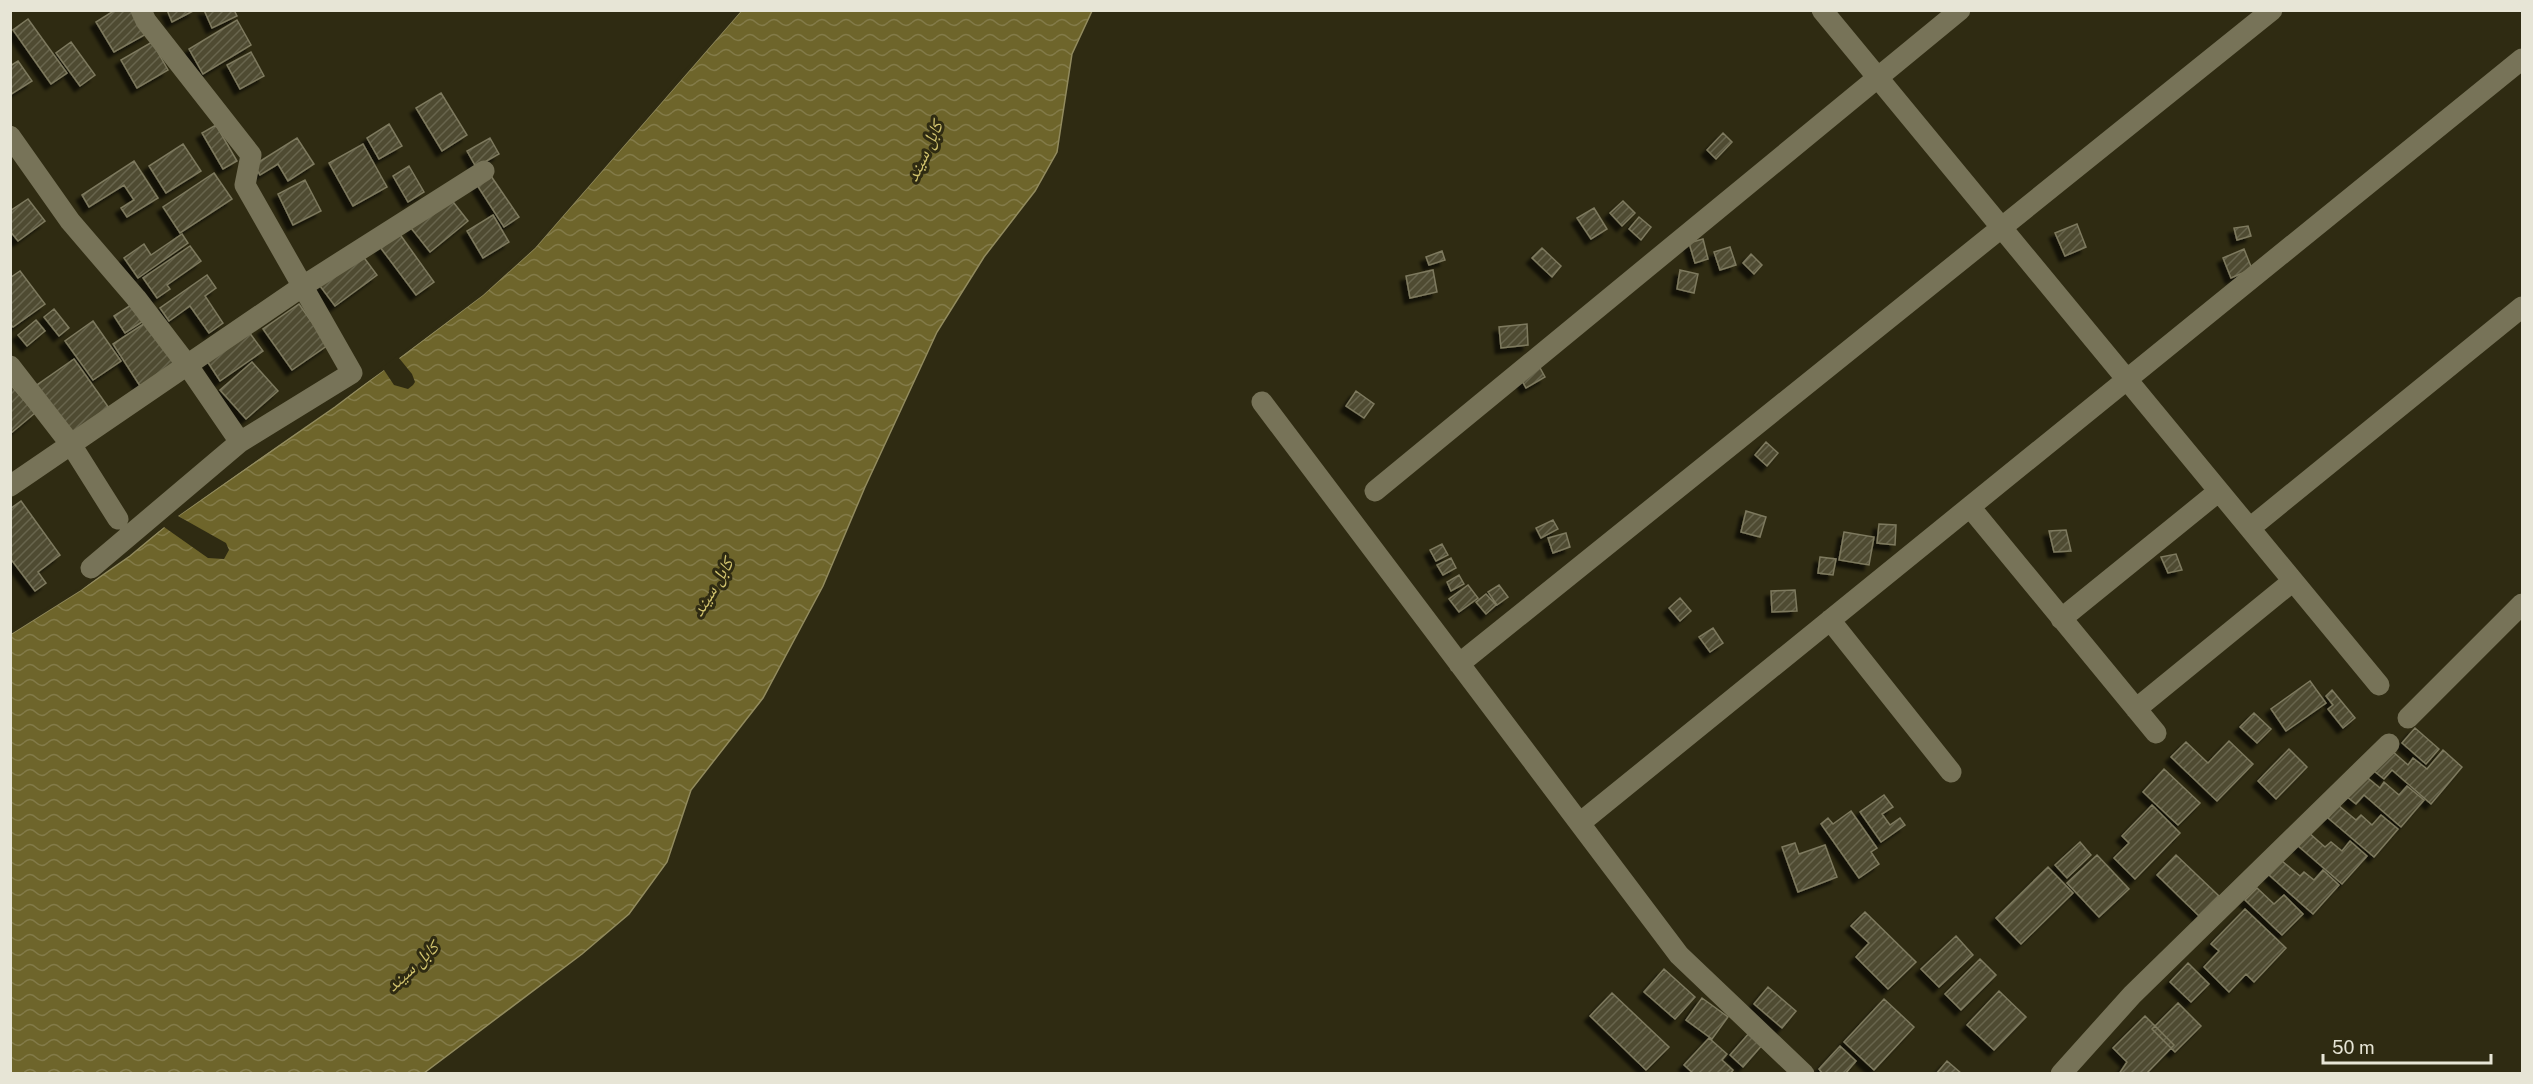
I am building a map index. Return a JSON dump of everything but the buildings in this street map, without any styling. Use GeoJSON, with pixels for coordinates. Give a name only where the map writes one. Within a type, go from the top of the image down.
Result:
{"type":"FeatureCollection","features":[{"type":"Feature","properties":{"kind":"street"},"geometry":{"type":"LineString","coordinates":[[90,568],[240,442],[352,373],[245,185],[251,155],[146,21],[141,10]]}},
{"type":"Feature","properties":{"kind":"street"},"geometry":{"type":"LineString","coordinates":[[1822,10],[2379,685]]}},
{"type":"Feature","properties":{"kind":"street"},"geometry":{"type":"LineString","coordinates":[[1375,491],[1960,10]]}},
{"type":"Feature","properties":{"kind":"street"},"geometry":{"type":"LineString","coordinates":[[1459,664],[2272,10]]}},
{"type":"Feature","properties":{"kind":"street"},"geometry":{"type":"LineString","coordinates":[[1580,823],[2523,59]]}},
{"type":"Feature","properties":{"kind":"street"},"geometry":{"type":"LineString","coordinates":[[10,136],[70,221],[136,298],[188,366],[240,442]]}},
{"type":"Feature","properties":{"kind":"street"},"geometry":{"type":"LineString","coordinates":[[13,480],[72,446],[303,286],[484,171]]}},
{"type":"Feature","properties":{"kind":"street"},"geometry":{"type":"LineString","coordinates":[[2250,528],[2523,307]]}},
{"type":"Feature","properties":{"kind":"street"},"geometry":{"type":"LineString","coordinates":[[10,366],[72,446],[118,519]]}},
{"type":"Feature","properties":{"kind":"street"},"geometry":{"type":"LineString","coordinates":[[1262,402],[1679,955],[1804,1074]]}},
{"type":"Feature","properties":{"kind":"street"},"geometry":{"type":"LineString","coordinates":[[2061,619],[2219,491]]}},
{"type":"Feature","properties":{"kind":"street"},"geometry":{"type":"LineString","coordinates":[[1970,507],[2156,733]]}},
{"type":"Feature","properties":{"kind":"street"},"geometry":{"type":"LineString","coordinates":[[2136,709],[2293,581]]}},
{"type":"Feature","properties":{"kind":"street"},"geometry":{"type":"LineString","coordinates":[[2408,718],[2523,604]]}},
{"type":"Feature","properties":{"kind":"street"},"geometry":{"type":"LineString","coordinates":[[1830,620],[1951,772]]}},
{"type":"Feature","properties":{"kind":"street"},"geometry":{"type":"LineString","coordinates":[[2061,1074],[2132,995],[2388,744]]}},
{"type":"Feature","properties":{"kind":"water","name":"کابل سيند"},"geometry":{"type":"Polygon","coordinates":[[[741,11],[1092,11],[1072,54],[1057,152],[1035,191],[984,257],[937,332],[865,487],[823,586],[763,698],[691,790],[667,862],[629,914],[582,954],[424,1073],[11,1074],[11,634],[130,556],[178,516],[335,407],[483,295],[535,248],[741,11]]]}},
{"type":"Feature","properties":{"kind":"pier"},"geometry":{"type":"Polygon","coordinates":[[[736,10],[741,11],[535,248],[483,295],[399,358],[412,374],[415,382],[413,385],[408,389],[394,385],[384,370],[178,516],[226,543],[229,550],[224,559],[208,558],[164,527],[81,590],[11,634],[10,630],[79,588],[128,553],[176,514],[333,405],[481,292],[533,246],[736,10]]]}}]}
